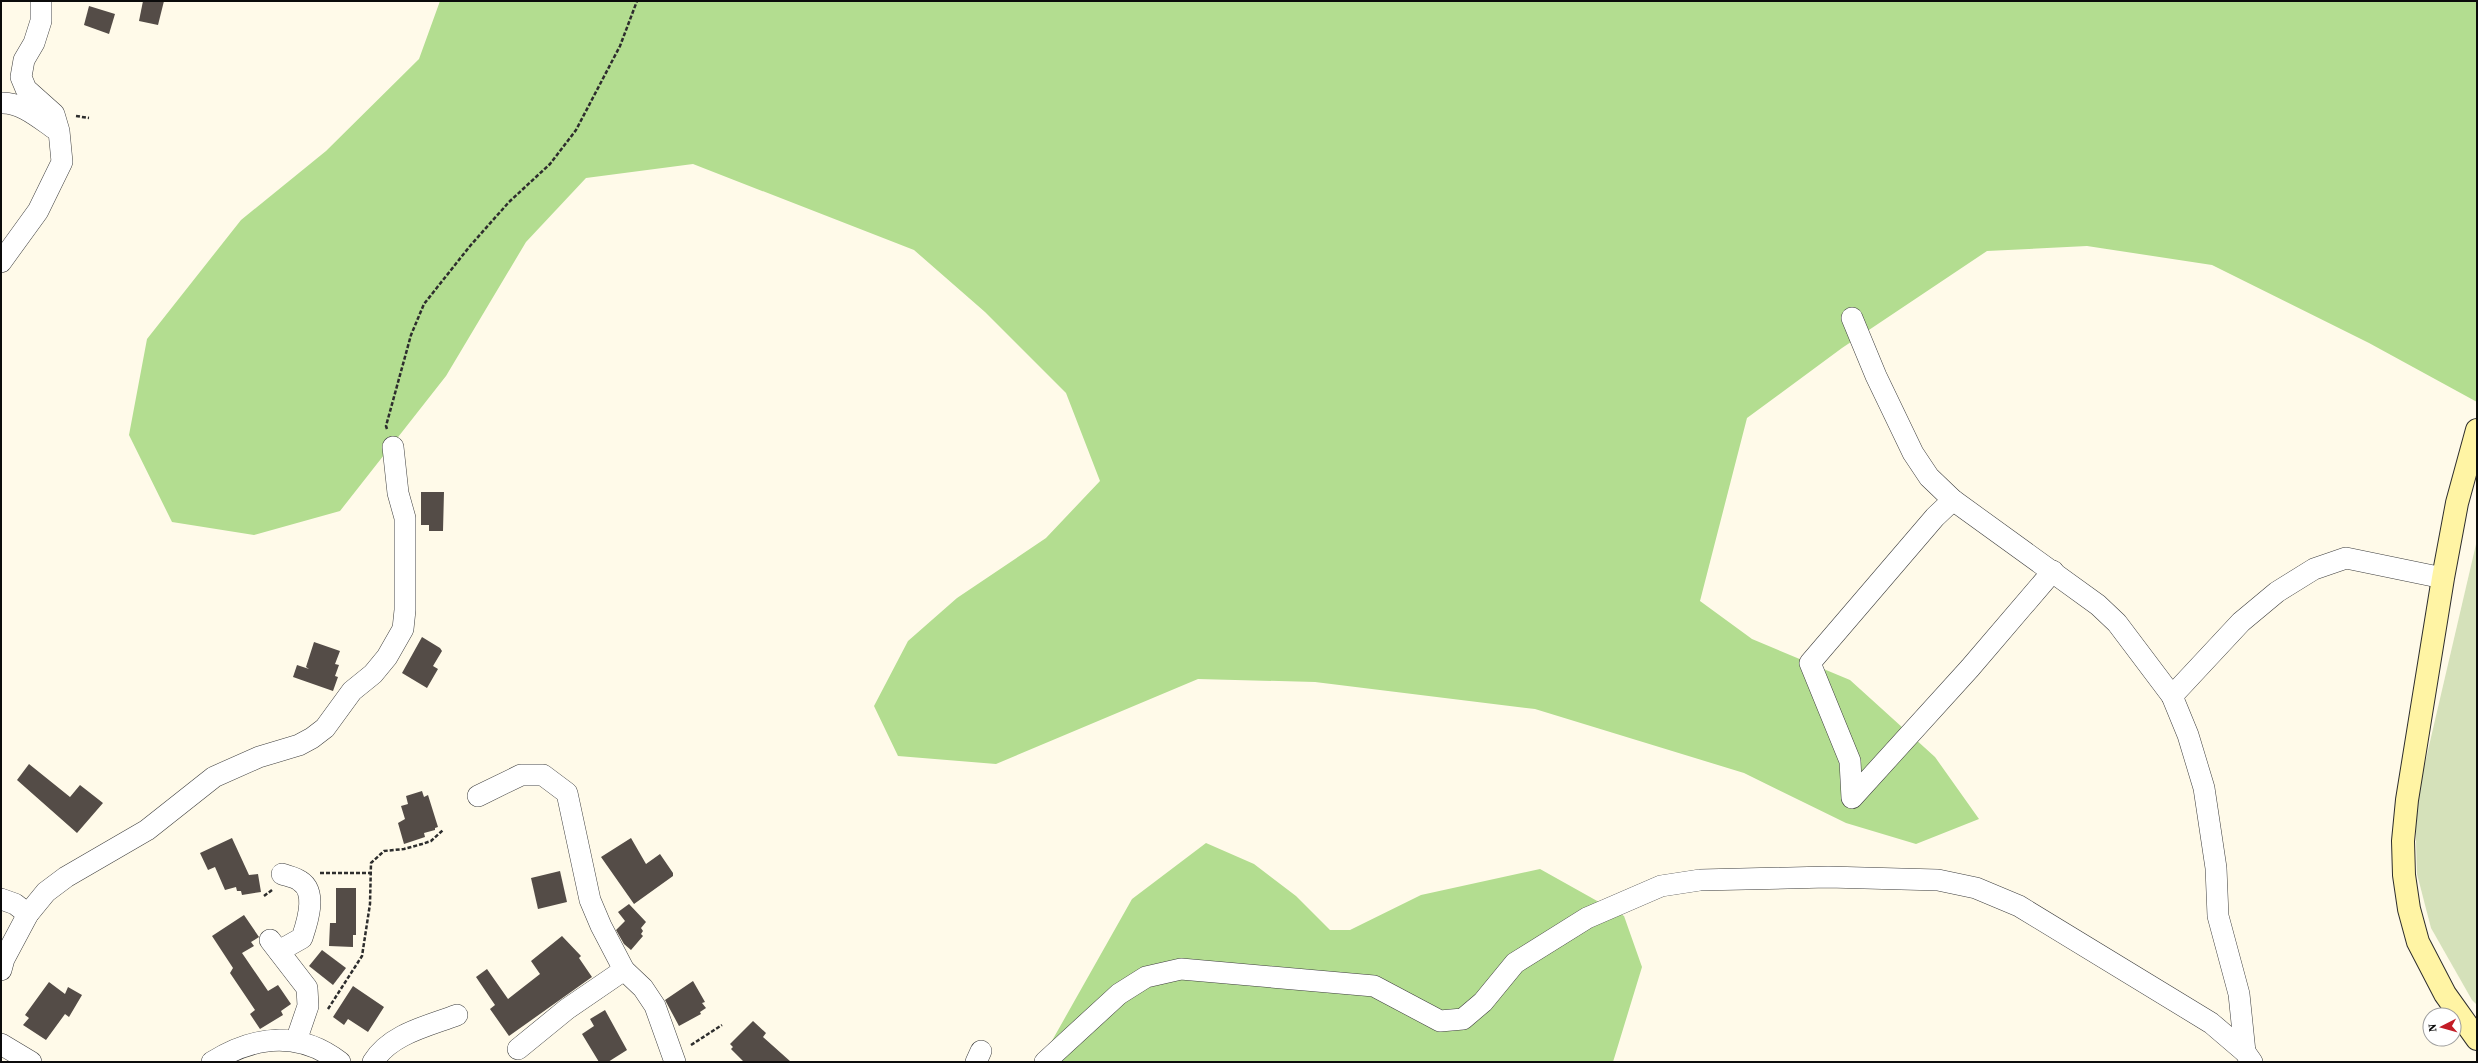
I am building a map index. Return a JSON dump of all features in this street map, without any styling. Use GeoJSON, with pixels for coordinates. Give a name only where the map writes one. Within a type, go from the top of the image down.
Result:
{"type":"FeatureCollection","features":[{"type":"Feature","properties":{"kind":"street"},"geometry":{"type":"LineString","coordinates":[[1,262],[38,211],[62,162],[59,131],[54,114],[26,88],[21,77],[24,60],[34,43],[41,21],[40,1]]}},
{"type":"Feature","properties":{"kind":"street"},"geometry":{"type":"LineString","coordinates":[[1,103],[11,102],[59,131]]}},
{"type":"Feature","properties":{"kind":"street"},"geometry":{"type":"LineString","coordinates":[[1852,318],[1876,376],[1913,453],[1930,477],[1953,500],[2098,605],[2117,623],[2172,696],[2188,735],[2204,788],[2216,868],[2218,916],[2239,994],[2249,1057]]}},
{"type":"Feature","properties":{"kind":"street"},"geometry":{"type":"LineString","coordinates":[[2477,430],[2457,503],[2443,578],[2407,800],[2403,841],[2404,875],[2408,909],[2418,942],[2445,994],[2477,1040]]}},
{"type":"Feature","properties":{"kind":"street"},"geometry":{"type":"LineString","coordinates":[[1,970],[4,959],[28,914],[46,892],[66,877],[147,830],[214,777],[259,757],[299,746],[312,738],[325,728],[352,691],[373,674],[387,658],[403,629],[405,610],[405,518],[398,494],[393,448]]}},
{"type":"Feature","properties":{"kind":"street"},"geometry":{"type":"LineString","coordinates":[[1953,500],[1935,517],[1810,663],[1850,761],[1852,798],[1970,668],[2053,571]]}},
{"type":"Feature","properties":{"kind":"street"},"geometry":{"type":"LineString","coordinates":[[2172,696],[2241,622],[2277,592],[2314,570],[2346,558],[2443,578]]}},
{"type":"Feature","properties":{"kind":"street"},"geometry":{"type":"LineString","coordinates":[[478,796],[521,775],[543,775],[567,793],[590,900],[601,926],[624,970],[643,988],[655,1006],[675,1062]]}},
{"type":"Feature","properties":{"kind":"street"},"geometry":{"type":"LineString","coordinates":[[282,874],[301,881],[309,892],[308,918],[302,938],[275,946],[307,988],[308,1006],[296,1041]]}},
{"type":"Feature","properties":{"kind":"street"},"geometry":{"type":"LineString","coordinates":[[1045,1062],[1119,994],[1146,977],[1182,969],[1374,986],[1440,1021],[1462,1019],[1483,1002],[1514,964],[1587,918],[1661,886],[1700,880],[1828,877],[1938,880],[1976,888],[2012,903],[2211,1023],[2249,1057]]}},
{"type":"Feature","properties":{"kind":"street"},"geometry":{"type":"LineString","coordinates":[[1,899],[15,904],[28,914]]}},
{"type":"Feature","properties":{"kind":"street"},"geometry":{"type":"LineString","coordinates":[[518,1049],[567,1009],[624,970]]}},
{"type":"Feature","properties":{"kind":"street"},"geometry":{"type":"LineString","coordinates":[[373,1062],[379,1053],[400,1037],[457,1015]]}},
{"type":"Feature","properties":{"kind":"street"},"geometry":{"type":"LineString","coordinates":[[212,1062],[245,1044],[265,1041],[296,1041],[314,1047],[340,1062]]}},
{"type":"Feature","properties":{"kind":"street"},"geometry":{"type":"LineString","coordinates":[[1,1044],[31,1062]]}},
{"type":"Feature","properties":{"kind":"path"},"geometry":{"type":"LineString","coordinates":[[393,448],[386,426],[411,335],[424,304],[470,246],[509,202],[550,164],[576,130],[620,46],[637,1]]}},
{"type":"Feature","properties":{"kind":"path"},"geometry":{"type":"LineString","coordinates":[[326,1013],[362,956],[370,904],[371,863],[384,851],[404,850],[431,841],[444,830]]}},
{"type":"Feature","properties":{"kind":"path"},"geometry":{"type":"LineString","coordinates":[[675,1062],[694,1042],[722,1025]]}},
{"type":"Feature","properties":{"kind":"green space"},"geometry":{"type":"Polygon","coordinates":[[[440,1],[2477,1],[2477,402],[2369,343],[2212,265],[2087,246],[1987,251],[1842,348],[1747,418],[1700,601],[1752,639],[1850,680],[1935,757],[1979,819],[1916,844],[1846,823],[1744,773],[1535,709],[1315,682],[1198,679],[996,764],[898,756],[874,706],[908,641],[957,598],[1046,538],[1100,481],[1066,393],[985,312],[914,250],[693,164],[586,178],[526,242],[446,376],[340,511],[254,535],[172,522],[129,435],[147,339],[241,220],[326,151],[419,59],[440,1]]]}},
{"type":"Feature","properties":{"kind":"green space"},"geometry":{"type":"Polygon","coordinates":[[[2477,540],[2477,1005],[2472,1000],[2431,928],[2417,874],[2415,806],[2477,540]]]}},
{"type":"Feature","properties":{"kind":"green space"},"geometry":{"type":"Polygon","coordinates":[[[1206,843],[1254,864],[1296,896],[1330,930],[1350,930],[1421,895],[1540,869],[1624,916],[1642,967],[1613,1062],[1040,1062],[1132,899],[1206,843]]]}},
{"type":"Feature","properties":{"kind":"building"},"geometry":{"type":"Polygon","coordinates":[[[143,1],[164,1],[158,25],[139,21],[143,1]]]}},
{"type":"Feature","properties":{"kind":"building"},"geometry":{"type":"Polygon","coordinates":[[[89,6],[115,14],[109,34],[84,25],[89,6]]]}},
{"type":"Feature","properties":{"kind":"building"},"geometry":{"type":"Polygon","coordinates":[[[421,492],[444,492],[443,531],[429,531],[429,525],[421,525],[421,492]]]}},
{"type":"Feature","properties":{"kind":"building"},"geometry":{"type":"Polygon","coordinates":[[[422,637],[440,648],[442,651],[433,666],[438,669],[427,688],[402,673],[422,637]]]}},
{"type":"Feature","properties":{"kind":"building"},"geometry":{"type":"Polygon","coordinates":[[[314,642],[340,651],[335,664],[339,665],[335,676],[338,677],[333,691],[293,677],[297,665],[309,669],[306,667],[314,642]]]}},
{"type":"Feature","properties":{"kind":"building"},"geometry":{"type":"Polygon","coordinates":[[[29,764],[70,797],[80,785],[103,803],[77,833],[17,780],[29,764]]]}},
{"type":"Feature","properties":{"kind":"building"},"geometry":{"type":"Polygon","coordinates":[[[422,791],[424,797],[428,795],[438,827],[435,828],[435,830],[424,833],[425,837],[404,844],[398,823],[405,819],[401,806],[408,804],[406,796],[422,791]]]}},
{"type":"Feature","properties":{"kind":"building"},"geometry":{"type":"Polygon","coordinates":[[[232,838],[249,875],[258,874],[261,892],[242,895],[241,891],[237,891],[236,887],[225,890],[215,867],[208,870],[200,853],[232,838]]]}},
{"type":"Feature","properties":{"kind":"building"},"geometry":{"type":"Polygon","coordinates":[[[631,838],[646,864],[660,854],[673,873],[673,876],[634,904],[601,857],[631,838]]]}},
{"type":"Feature","properties":{"kind":"building"},"geometry":{"type":"Polygon","coordinates":[[[560,871],[567,902],[538,909],[531,878],[560,871]]]}},
{"type":"Feature","properties":{"kind":"building"},"geometry":{"type":"Polygon","coordinates":[[[336,888],[356,888],[356,935],[353,935],[353,947],[329,946],[330,923],[336,923],[336,888]]]}},
{"type":"Feature","properties":{"kind":"building"},"geometry":{"type":"Polygon","coordinates":[[[629,904],[646,922],[641,928],[643,931],[641,934],[643,936],[631,950],[624,944],[616,930],[625,921],[618,912],[629,904]]]}},
{"type":"Feature","properties":{"kind":"building"},"geometry":{"type":"Polygon","coordinates":[[[244,915],[259,937],[251,942],[254,946],[242,953],[268,991],[278,985],[291,1004],[281,1011],[283,1015],[260,1029],[250,1014],[255,1010],[230,973],[233,968],[212,936],[244,915]]]}},
{"type":"Feature","properties":{"kind":"building"},"geometry":{"type":"Polygon","coordinates":[[[562,936],[581,956],[579,958],[592,977],[509,1036],[490,1009],[495,1005],[476,977],[487,969],[508,999],[540,974],[531,961],[562,936]]]}},
{"type":"Feature","properties":{"kind":"building"},"geometry":{"type":"Polygon","coordinates":[[[322,950],[346,968],[333,985],[309,966],[322,950]]]}},
{"type":"Feature","properties":{"kind":"building"},"geometry":{"type":"Polygon","coordinates":[[[693,981],[705,1002],[702,1003],[706,1008],[700,1012],[701,1014],[679,1026],[665,1000],[693,981]]]}},
{"type":"Feature","properties":{"kind":"building"},"geometry":{"type":"Polygon","coordinates":[[[49,982],[65,994],[68,987],[82,995],[69,1017],[65,1014],[46,1040],[23,1025],[29,1018],[25,1015],[49,982]]]}},
{"type":"Feature","properties":{"kind":"building"},"geometry":{"type":"Polygon","coordinates":[[[353,986],[384,1007],[368,1032],[348,1019],[344,1025],[333,1017],[353,986]]]}},
{"type":"Feature","properties":{"kind":"building"},"geometry":{"type":"Polygon","coordinates":[[[605,1010],[627,1050],[608,1062],[599,1062],[582,1034],[594,1026],[590,1019],[605,1010]]]}},
{"type":"Feature","properties":{"kind":"building"},"geometry":{"type":"Polygon","coordinates":[[[753,1021],[766,1033],[763,1037],[791,1062],[744,1062],[731,1049],[733,1047],[730,1044],[753,1021]]]}}]}
